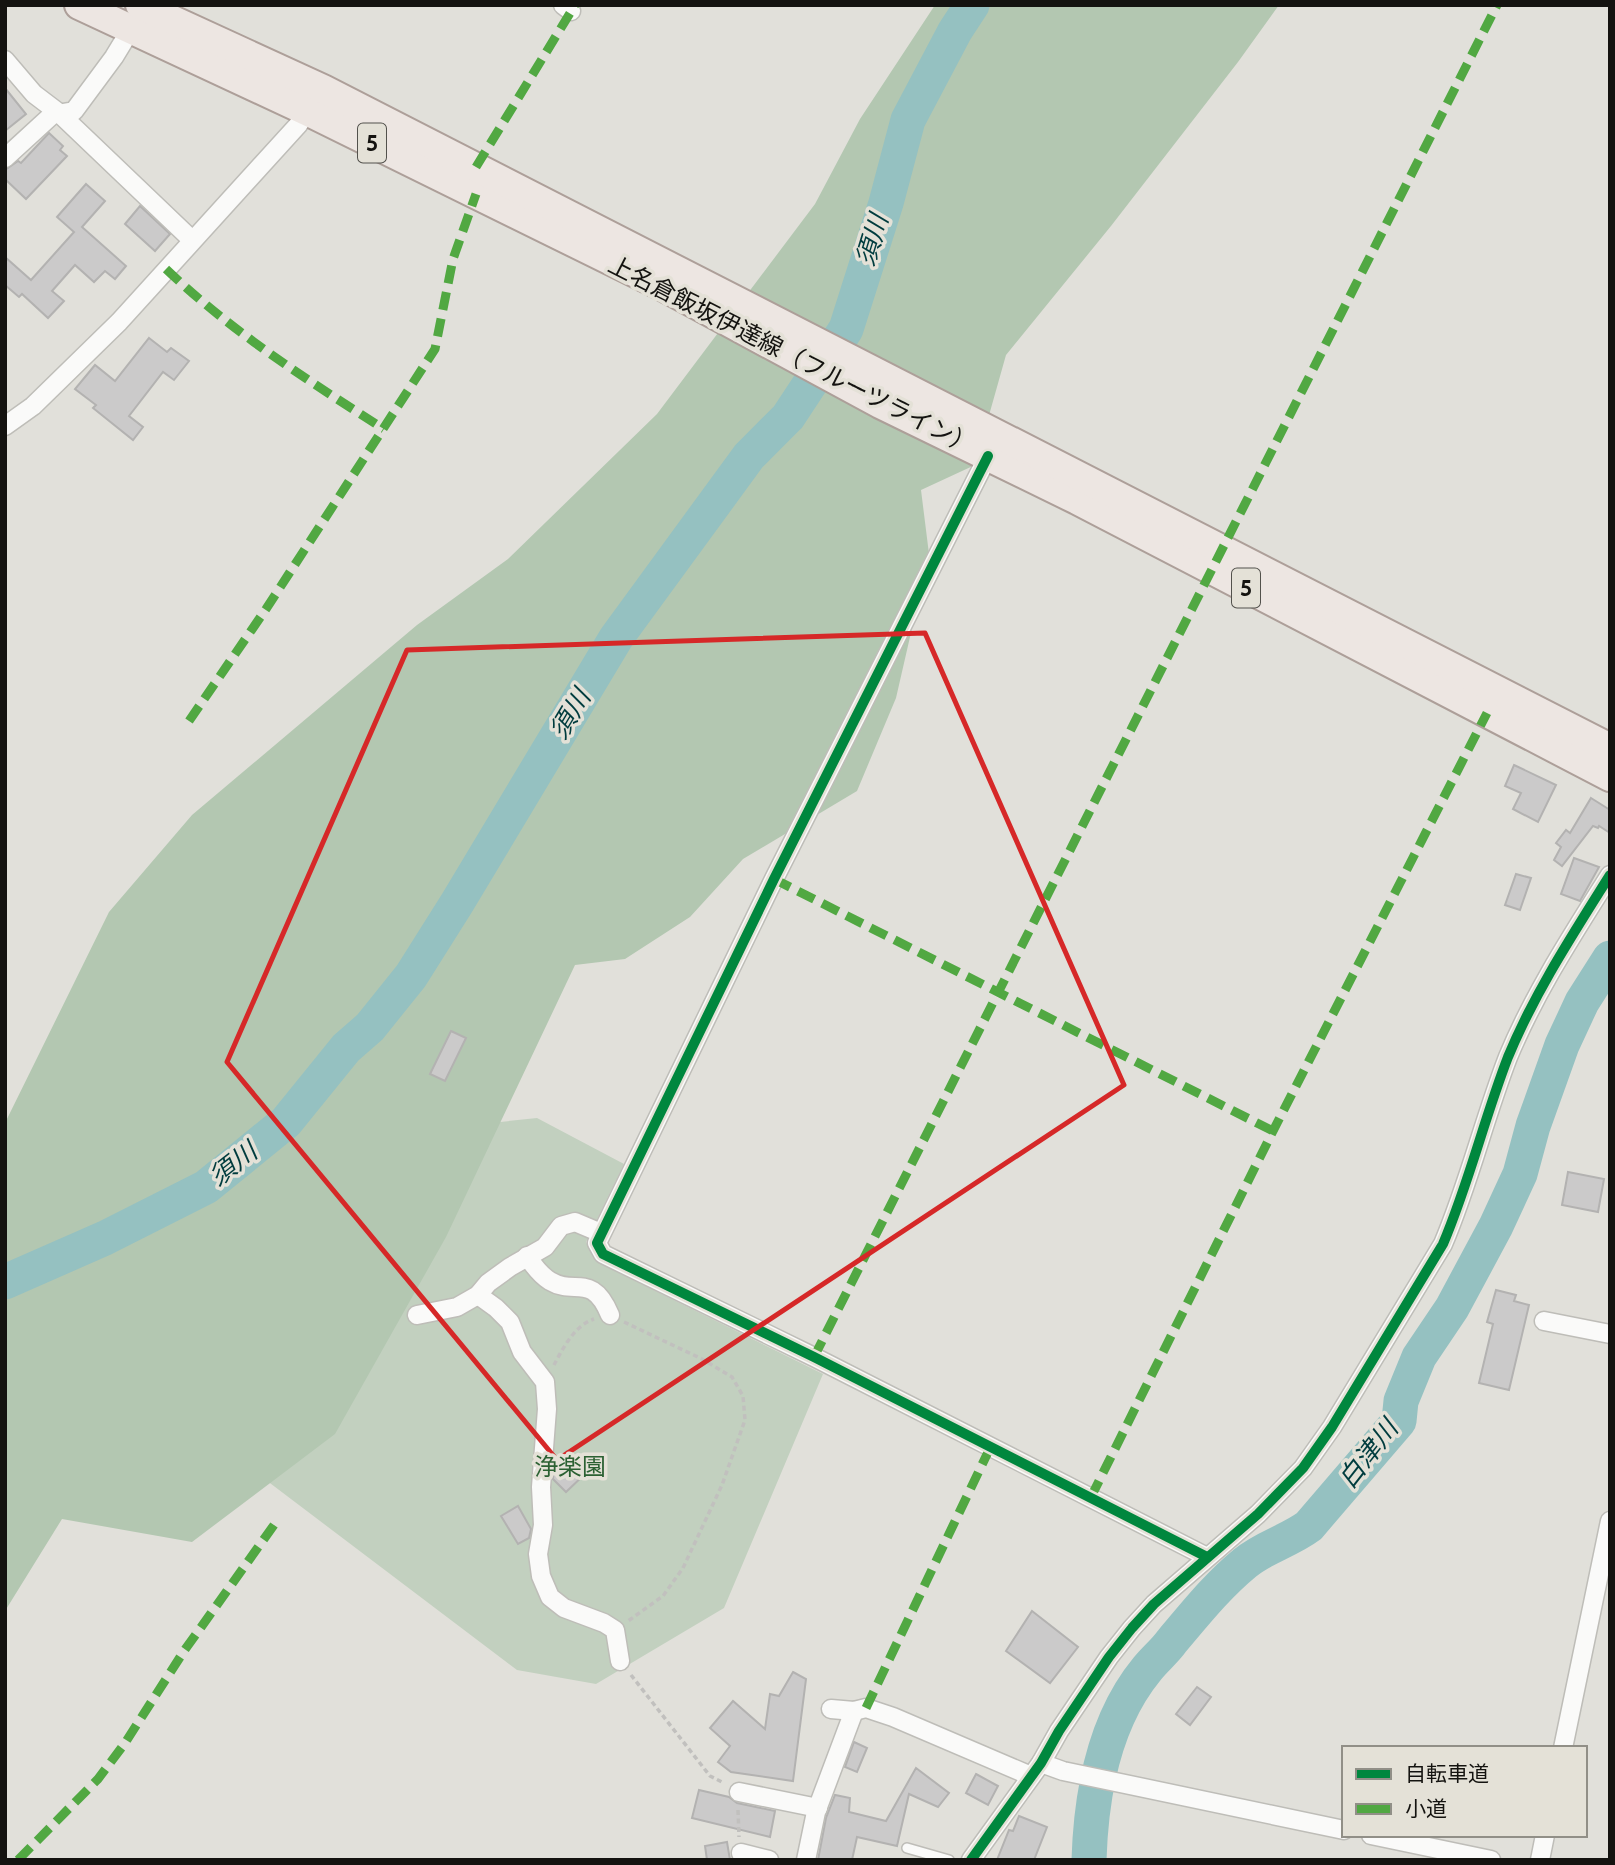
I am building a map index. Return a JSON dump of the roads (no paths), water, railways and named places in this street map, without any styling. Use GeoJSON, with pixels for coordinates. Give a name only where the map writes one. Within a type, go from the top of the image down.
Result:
{"type":"FeatureCollection","features":[{"type":"Feature","properties":{"kind":"main road","name":"上名倉飯坂伊達線（フルーツライン）"},"geometry":{"type":"LineString","coordinates":[[79,5],[145,13],[669,278],[886,392],[1610,748]]}},
{"type":"Feature","properties":{"kind":"main road","name":"上名倉飯坂伊達線（フルーツライン）"},"geometry":{"type":"LineString","coordinates":[[886,392],[988,456],[1610,777]]}},
{"type":"Feature","properties":{"kind":"street"},"geometry":{"type":"LineString","coordinates":[[5,158],[52,115],[74,111],[145,13]]}},
{"type":"Feature","properties":{"kind":"street"},"geometry":{"type":"LineString","coordinates":[[5,60],[34,94],[59,113],[192,240]]}},
{"type":"Feature","properties":{"kind":"street"},"geometry":{"type":"LineString","coordinates":[[5,426],[33,406],[119,321],[298,125],[315,100]]}},
{"type":"Feature","properties":{"kind":"street"},"geometry":{"type":"LineString","coordinates":[[988,456],[774,879],[597,1242],[603,1254],[814,1357],[1207,1557]]}},
{"type":"Feature","properties":{"kind":"street"},"geometry":{"type":"LineString","coordinates":[[971,1860],[1132,1628],[1154,1604],[1258,1514],[1303,1468],[1332,1427],[1429,1268],[1457,1211],[1487,1114],[1529,1009],[1610,875]]}},
{"type":"Feature","properties":{"kind":"street"},"geometry":{"type":"LineString","coordinates":[[417,1315],[457,1307],[478,1295],[488,1283],[545,1247],[561,1226],[575,1222],[601,1233]]}},
{"type":"Feature","properties":{"kind":"street"},"geometry":{"type":"LineString","coordinates":[[527,1256],[552,1283],[582,1286],[593,1291],[605,1304],[610,1315]]}},
{"type":"Feature","properties":{"kind":"street"},"geometry":{"type":"LineString","coordinates":[[478,1295],[510,1322],[522,1352],[545,1382],[547,1409],[541,1487],[543,1525],[538,1554],[541,1576],[550,1597],[564,1608],[615,1630],[620,1661]]}},
{"type":"Feature","properties":{"kind":"street"},"geometry":{"type":"LineString","coordinates":[[1545,1321],[1610,1334]]}},
{"type":"Feature","properties":{"kind":"street"},"geometry":{"type":"LineString","coordinates":[[1563,1746],[1610,1521]]}},
{"type":"Feature","properties":{"kind":"street"},"geometry":{"type":"LineString","coordinates":[[831,1709],[854,1711],[866,1708],[1036,1770],[1063,1771],[1342,1830]]}},
{"type":"Feature","properties":{"kind":"street"},"geometry":{"type":"LineString","coordinates":[[806,1860],[818,1808],[854,1711]]}},
{"type":"Feature","properties":{"kind":"street"},"geometry":{"type":"LineString","coordinates":[[739,1792],[818,1808]]}},
{"type":"Feature","properties":{"kind":"street"},"geometry":{"type":"LineString","coordinates":[[1381,1837],[1491,1860]]}},
{"type":"Feature","properties":{"kind":"street"},"geometry":{"type":"LineString","coordinates":[[1540,1860],[1545,1837]]}},
{"type":"Feature","properties":{"kind":"street"},"geometry":{"type":"LineString","coordinates":[[741,1853],[769,1860]]}},
{"type":"Feature","properties":{"kind":"lane"},"geometry":{"type":"LineString","coordinates":[[907,1848],[949,1860]]}},
{"type":"Feature","properties":{"kind":"waterway","name":"須川"},"geometry":{"type":"LineString","coordinates":[[5,1282],[105,1238],[206,1187],[286,1122],[346,1048],[370,1027],[411,976],[616,638],[749,456],[788,417],[846,329],[886,203],[908,120],[955,31],[972,5]]}},
{"type":"Feature","properties":{"kind":"waterway","name":"白津川"},"geometry":{"type":"LineString","coordinates":[[1089,1860],[1093,1810],[1103,1759],[1110,1735],[1132,1689],[1225,1581],[1252,1557],[1309,1526],[1399,1421],[1401,1401],[1419,1357],[1452,1308],[1496,1226],[1520,1174],[1533,1126],[1562,1045],[1582,1002],[1610,958]]}},
{"type":"Feature","properties":{"kind":"park label","name":"浄楽園"},"geometry":{"type":"Point","coordinates":[570,1466]}}]}
